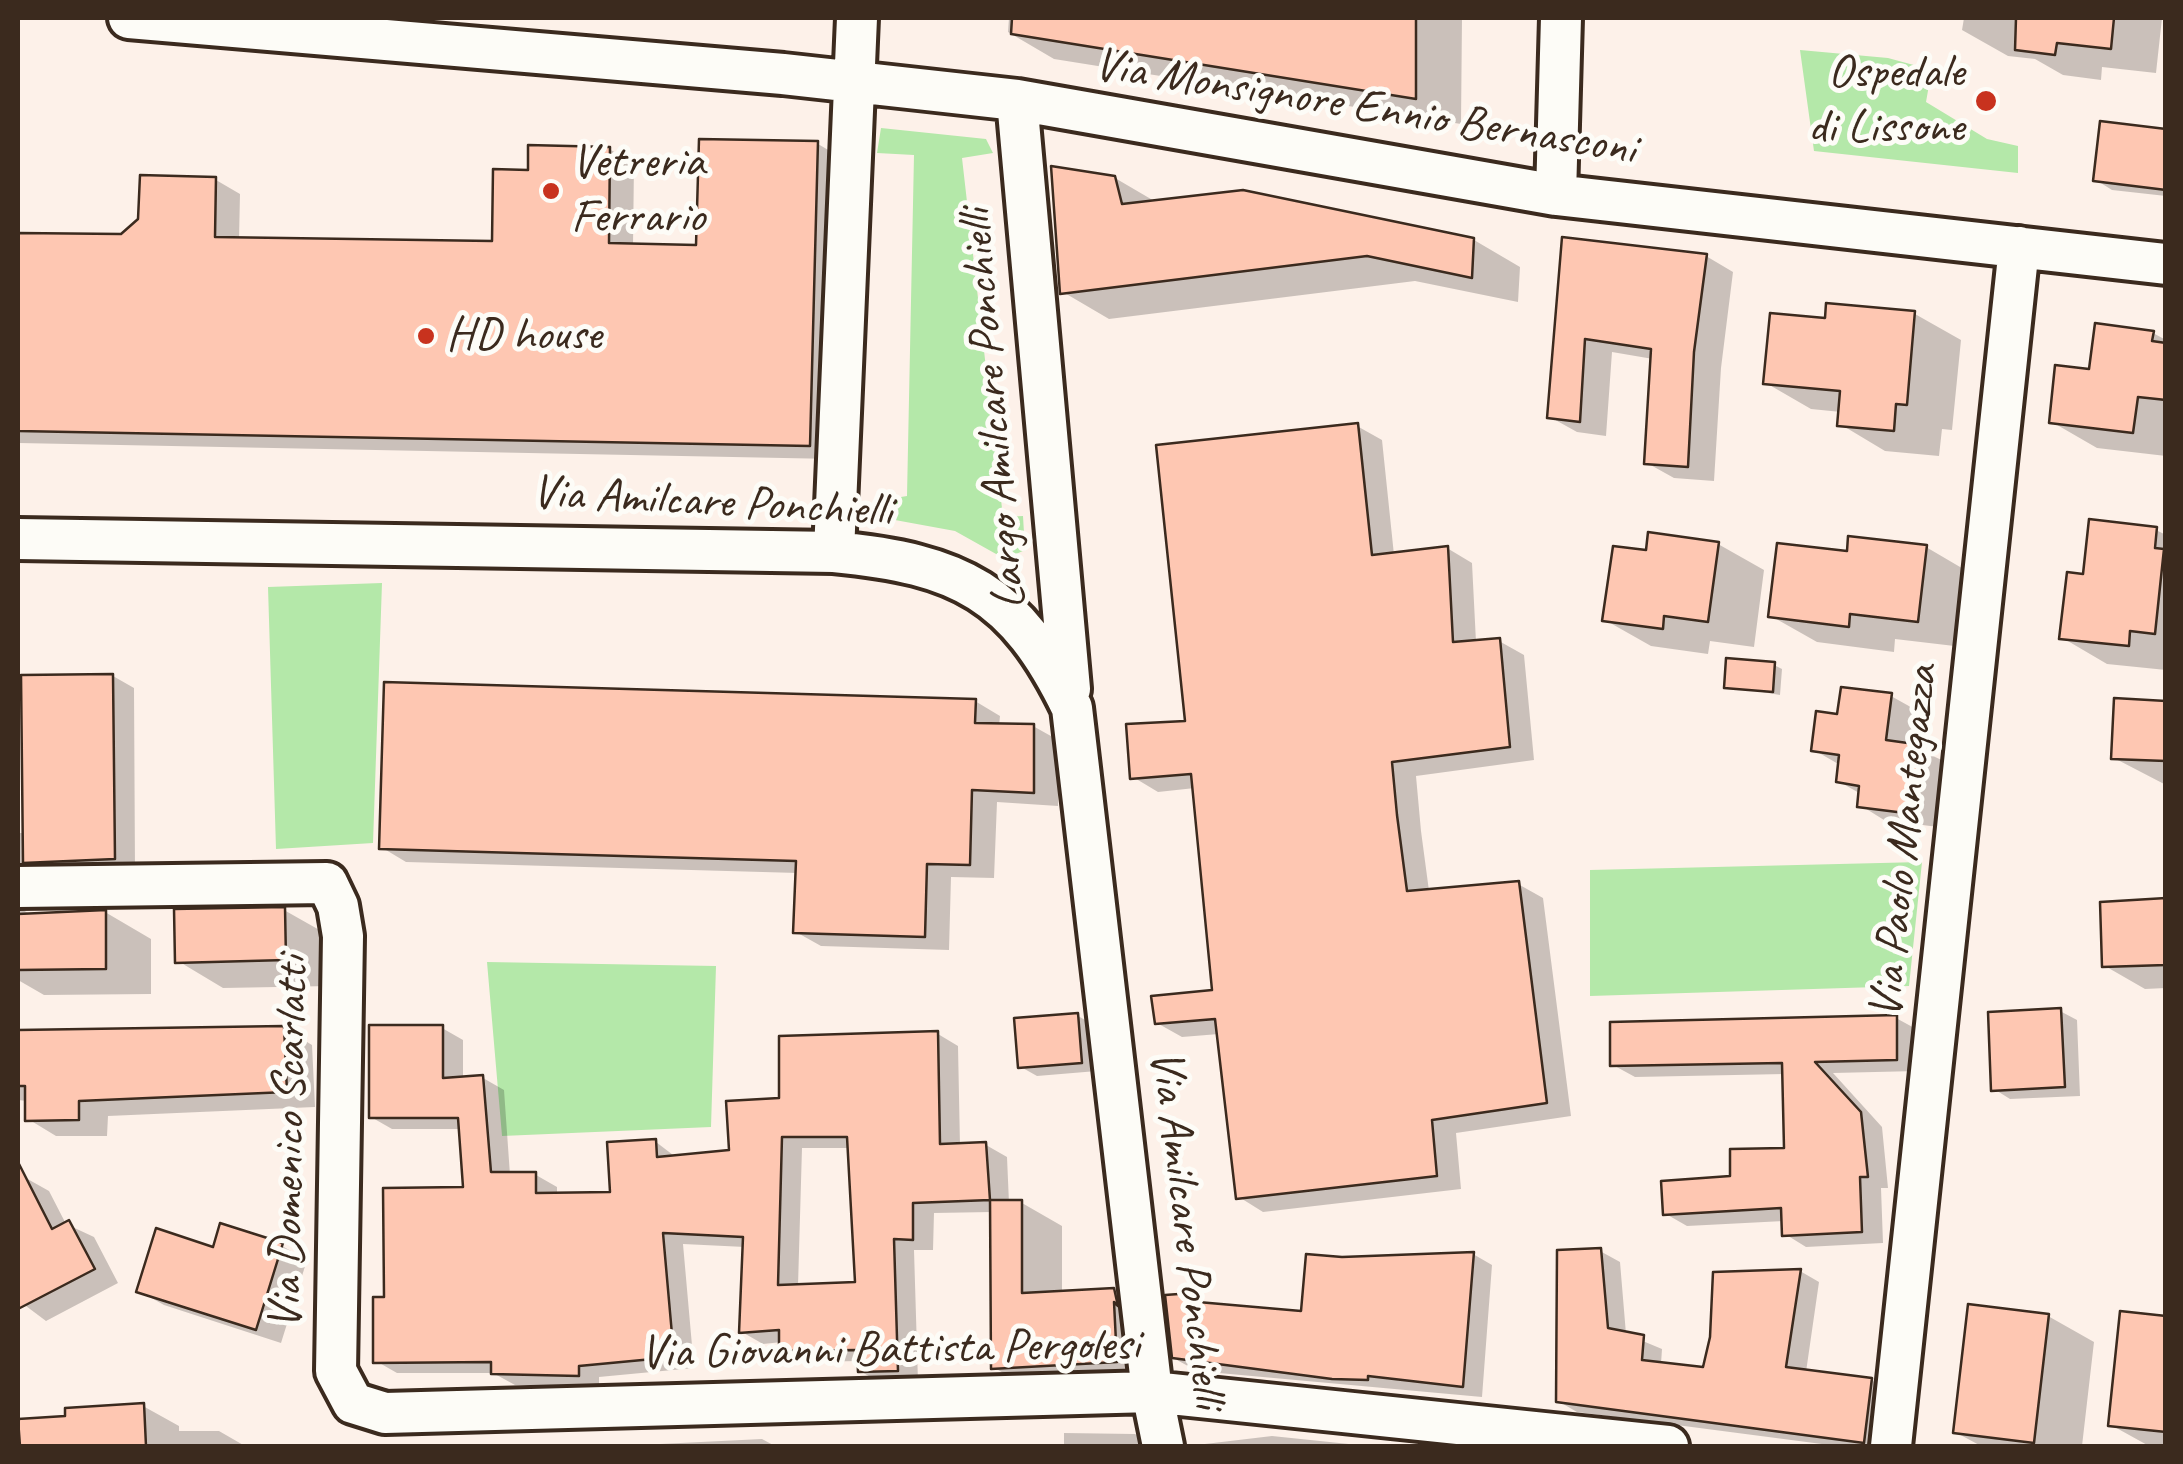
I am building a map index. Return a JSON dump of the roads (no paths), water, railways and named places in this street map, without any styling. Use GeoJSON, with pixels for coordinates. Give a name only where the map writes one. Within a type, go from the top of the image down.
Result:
{"type":"FeatureCollection","features":[{"type":"Feature","properties":{"kind":"street","name":"Via Monsignore Ennio Bernasconi"},"geometry":{"type":"LineString","coordinates":[[129,18],[855,81],[1016,100],[1556,195],[2166,264]]}},
{"type":"Feature","properties":{"kind":"street"},"geometry":{"type":"LineString","coordinates":[[834,552],[857,18]]}},
{"type":"Feature","properties":{"kind":"street"},"geometry":{"type":"LineString","coordinates":[[1556,195],[1561,18]]}},
{"type":"Feature","properties":{"kind":"street","name":"Largo Amilcare Ponchielli"},"geometry":{"type":"LineString","coordinates":[[1016,100],[1072,708]]}},
{"type":"Feature","properties":{"kind":"street","name":"Via Paolo Mantegazza"},"geometry":{"type":"LineString","coordinates":[[1891,1446],[2019,247]]}},
{"type":"Feature","properties":{"kind":"street","name":"Via Amilcare Ponchielli"},"geometry":{"type":"LineString","coordinates":[[18,538],[834,552],[930,567],[966,582],[1002,605],[1048,658],[1072,708],[1152,1392],[1163,1446]]}},
{"type":"Feature","properties":{"kind":"street","name":"Via Domenico Scarlatti"},"geometry":{"type":"LineString","coordinates":[[18,887],[327,883],[338,906],[343,936],[336,1371],[354,1403]]}},
{"type":"Feature","properties":{"kind":"street","name":"Via Giovanni Battista Pergolesi"},"geometry":{"type":"LineString","coordinates":[[354,1403],[385,1413],[1152,1392],[1451,1434],[1668,1446]]}},
{"type":"Feature","properties":{"kind":"place","name":"Ospedale di Lissone"},"geometry":{"type":"Point","coordinates":[1986,101]}},
{"type":"Feature","properties":{"kind":"place","name":"Vetreria Ferrario"},"geometry":{"type":"Point","coordinates":[551,191]}},
{"type":"Feature","properties":{"kind":"place","name":"HD house"},"geometry":{"type":"Point","coordinates":[426,336]}}]}
